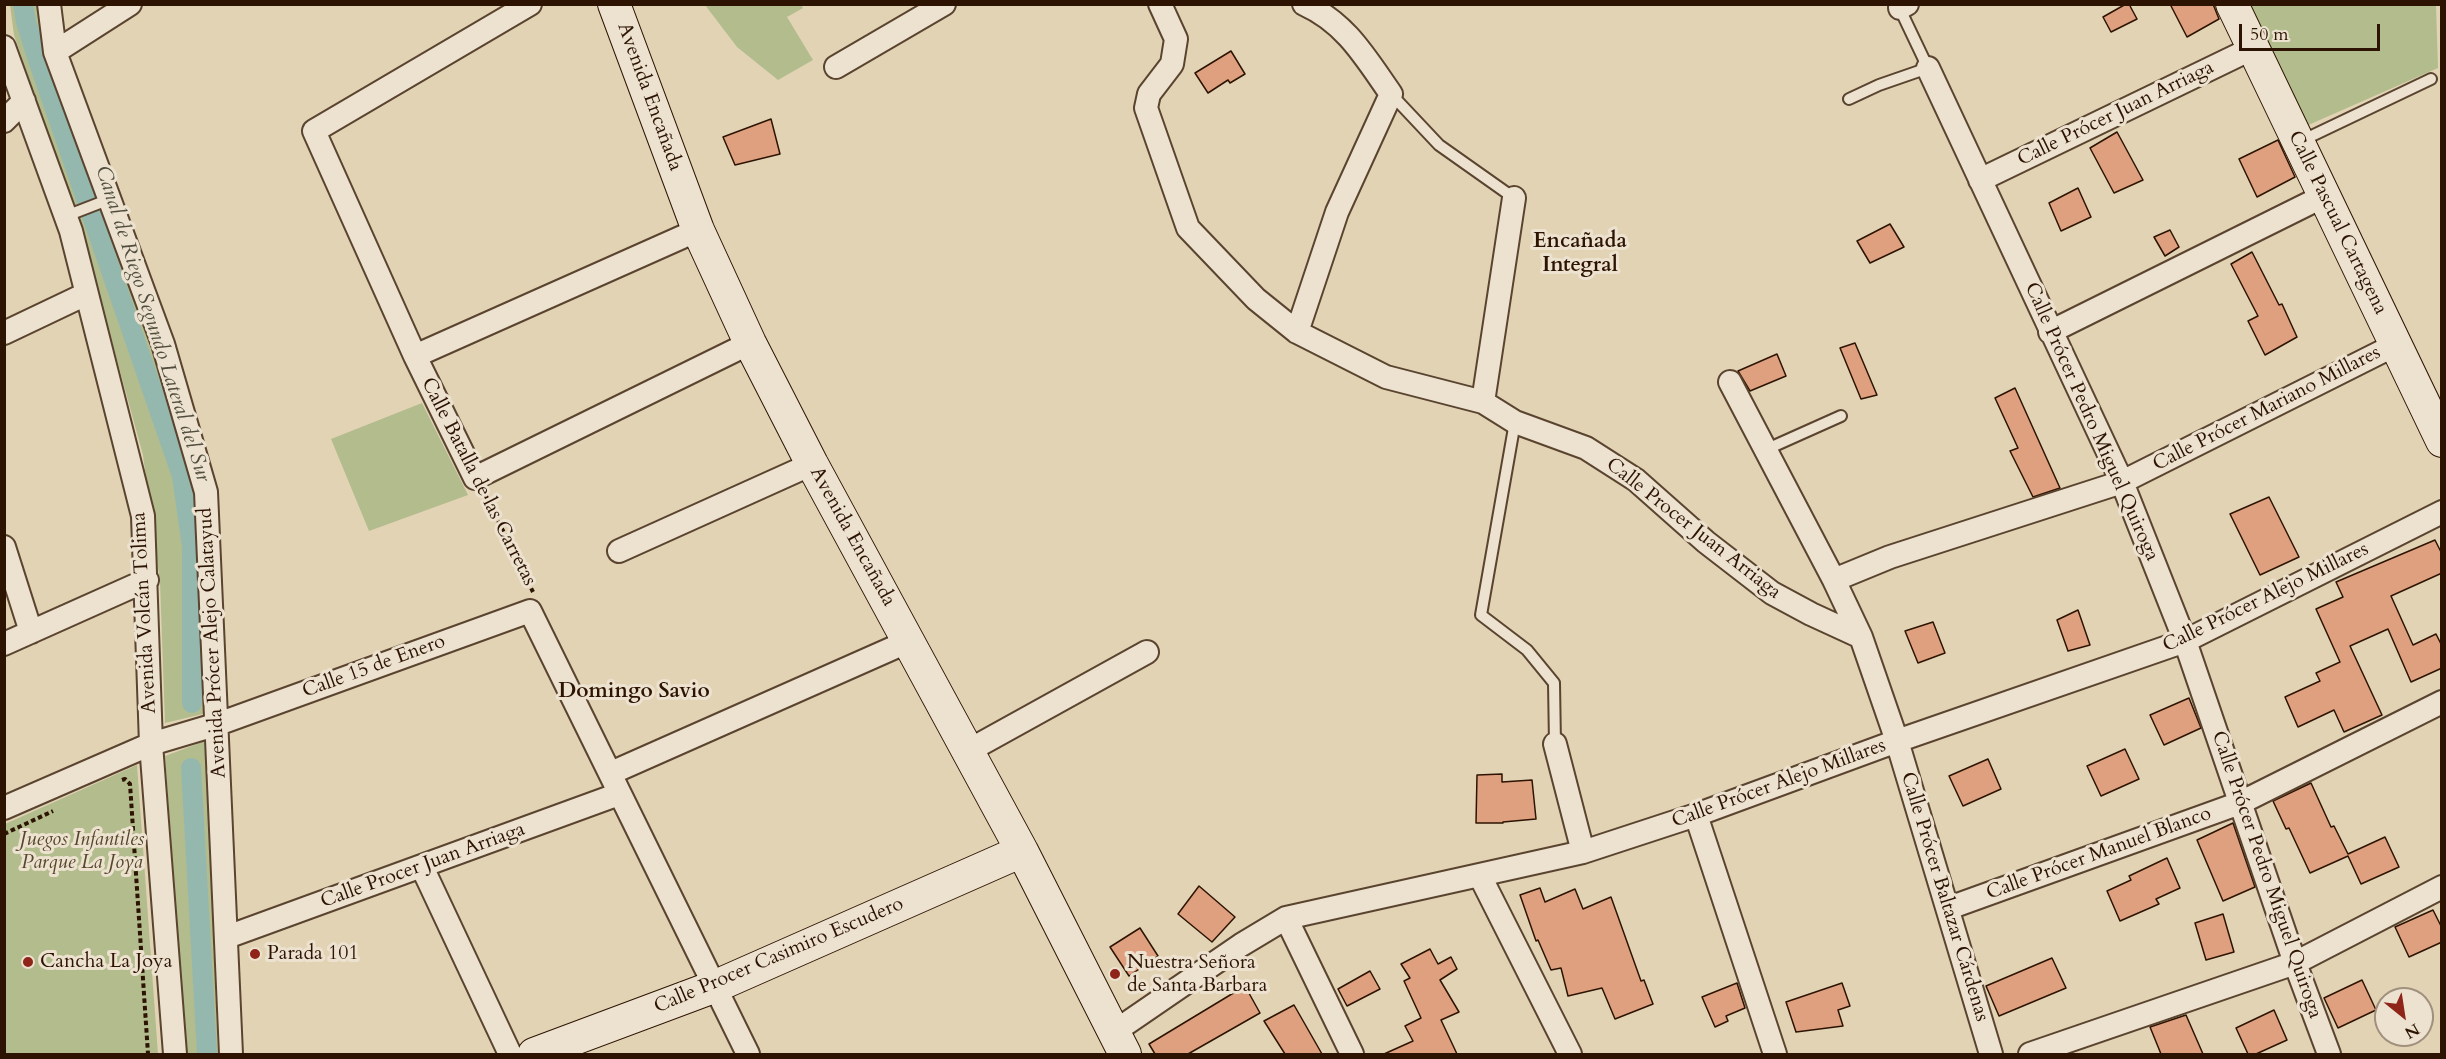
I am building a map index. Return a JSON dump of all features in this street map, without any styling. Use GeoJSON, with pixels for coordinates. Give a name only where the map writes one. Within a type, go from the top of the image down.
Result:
{"type":"FeatureCollection","features":[{"type":"Feature","properties":{"kind":"main road","name":"Avenida Encañada"},"geometry":{"type":"LineString","coordinates":[[614,4],[698,230],[750,343],[812,464],[1022,851],[1120,1043]]}},
{"type":"Feature","properties":{"kind":"main road","name":"Calle Pascual Cartagena"},"geometry":{"type":"LineString","coordinates":[[2232,4],[2442,441]]}},
{"type":"Feature","properties":{"kind":"main road","name":"Calle Procer Casimiro Escudero"},"geometry":{"type":"LineString","coordinates":[[534,1054],[716,986],[1022,851]]}},
{"type":"Feature","properties":{"kind":"street","name":"Avenida Prócer Alejo Calatayud"},"geometry":{"type":"LineString","coordinates":[[49,4],[55,52],[102,202],[163,344],[206,492],[231,1054]]}},
{"type":"Feature","properties":{"kind":"street"},"geometry":{"type":"LineString","coordinates":[[55,52],[130,4]]}},
{"type":"Feature","properties":{"kind":"street","name":"Calle Batalla de las Carretas"},"geometry":{"type":"LineString","coordinates":[[475,478],[415,356],[314,131],[530,4]]}},
{"type":"Feature","properties":{"kind":"street"},"geometry":{"type":"LineString","coordinates":[[836,67],[944,4]]}},
{"type":"Feature","properties":{"kind":"street","name":"Calle Procer Juan Arriaga"},"geometry":{"type":"LineString","coordinates":[[1160,4],[1176,39],[1172,64],[1149,94],[1146,108],[1188,228],[1256,299],[1297,332],[1386,377],[1484,402],[1515,422],[1586,448],[1636,480],[1706,542],[1772,593],[1810,614],[1861,637]]}},
{"type":"Feature","properties":{"kind":"street"},"geometry":{"type":"LineString","coordinates":[[1297,332],[1337,212],[1390,94],[1348,34],[1323,13],[1304,4]]}},
{"type":"Feature","properties":{"kind":"street","name":"Avenida Volcán Tolima"},"geometry":{"type":"LineString","coordinates":[[4,47],[24,101],[73,214],[86,294],[143,516],[151,744],[175,1054]]}},
{"type":"Feature","properties":{"kind":"street","name":"Calle Prócer Juan Arriaga"},"geometry":{"type":"LineString","coordinates":[[1980,180],[2253,48]]}},
{"type":"Feature","properties":{"kind":"street","name":"Calle Prócer Pedro Miguel Quiroga"},"geometry":{"type":"LineString","coordinates":[[1928,68],[2122,482],[2185,641],[2295,963],[2329,1054]]}},
{"type":"Feature","properties":{"kind":"street"},"geometry":{"type":"LineString","coordinates":[[4,121],[24,101]]}},
{"type":"Feature","properties":{"kind":"street"},"geometry":{"type":"LineString","coordinates":[[2050,332],[2324,196]]}},
{"type":"Feature","properties":{"kind":"street"},"geometry":{"type":"LineString","coordinates":[[1484,402],[1514,198]]}},
{"type":"Feature","properties":{"kind":"street"},"geometry":{"type":"LineString","coordinates":[[415,356],[698,230]]}},
{"type":"Feature","properties":{"kind":"street"},"geometry":{"type":"LineString","coordinates":[[4,333],[86,294]]}},
{"type":"Feature","properties":{"kind":"street"},"geometry":{"type":"LineString","coordinates":[[475,478],[750,343]]}},
{"type":"Feature","properties":{"kind":"street","name":"Calle Prócer Mariano Millares"},"geometry":{"type":"LineString","coordinates":[[1834,580],[1890,557],[2122,482],[2395,345]]}},
{"type":"Feature","properties":{"kind":"street","name":"Calle Prócer Baltazar Cárdenas"},"geometry":{"type":"LineString","coordinates":[[1730,382],[1834,580],[1861,637],[1897,741],[1991,1054]]}},
{"type":"Feature","properties":{"kind":"street"},"geometry":{"type":"LineString","coordinates":[[620,551],[812,464]]}},
{"type":"Feature","properties":{"kind":"street","name":"Calle Prócer Alejo Millares"},"geometry":{"type":"LineString","coordinates":[[1120,1043],[1241,945],[1286,918],[1583,852],[1696,815],[1897,741],[2185,641],[2442,512]]}},
{"type":"Feature","properties":{"kind":"street"},"geometry":{"type":"LineString","coordinates":[[4,546],[31,632]]}},
{"type":"Feature","properties":{"kind":"street"},"geometry":{"type":"LineString","coordinates":[[4,644],[147,580]]}},
{"type":"Feature","properties":{"kind":"street","name":"Calle Batalla de las Carretas"},"geometry":{"type":"LineString","coordinates":[[530,611],[748,1054]]}},
{"type":"Feature","properties":{"kind":"street","name":"Calle 15 de Enero"},"geometry":{"type":"LineString","coordinates":[[4,808],[151,744],[218,724],[530,611]]}},
{"type":"Feature","properties":{"kind":"street","name":"Calle Procer Juan Arriaga"},"geometry":{"type":"LineString","coordinates":[[227,937],[422,867],[615,784],[909,641]]}},
{"type":"Feature","properties":{"kind":"street"},"geometry":{"type":"LineString","coordinates":[[968,751],[1147,652]]}},
{"type":"Feature","properties":{"kind":"street","name":"Calle Prócer Manuel Blanco"},"geometry":{"type":"LineString","coordinates":[[1949,908],[2240,803],[2442,702]]}},
{"type":"Feature","properties":{"kind":"street"},"geometry":{"type":"LineString","coordinates":[[1556,744],[1583,852]]}},
{"type":"Feature","properties":{"kind":"street"},"geometry":{"type":"LineString","coordinates":[[1696,815],[1775,1054]]}},
{"type":"Feature","properties":{"kind":"street"},"geometry":{"type":"LineString","coordinates":[[422,867],[510,1054]]}},
{"type":"Feature","properties":{"kind":"street"},"geometry":{"type":"LineString","coordinates":[[1480,876],[1570,1054]]}},
{"type":"Feature","properties":{"kind":"street"},"geometry":{"type":"LineString","coordinates":[[2030,1054],[2295,963],[2442,886]]}},
{"type":"Feature","properties":{"kind":"street"},"geometry":{"type":"LineString","coordinates":[[1286,918],[1352,1054]]}},
{"type":"Feature","properties":{"kind":"lane","name":"Calle Prócer Pedro Miguel Quiroga"},"geometry":{"type":"LineString","coordinates":[[1902,6],[1928,68]]}},
{"type":"Feature","properties":{"kind":"lane"},"geometry":{"type":"LineString","coordinates":[[1849,99],[1879,85],[1928,68]]}},
{"type":"Feature","properties":{"kind":"lane"},"geometry":{"type":"LineString","coordinates":[[2298,143],[2432,80]]}},
{"type":"Feature","properties":{"kind":"lane"},"geometry":{"type":"LineString","coordinates":[[1390,94],[1439,145],[1514,198]]}},
{"type":"Feature","properties":{"kind":"lane"},"geometry":{"type":"LineString","coordinates":[[73,214],[102,202]]}},
{"type":"Feature","properties":{"kind":"lane"},"geometry":{"type":"LineString","coordinates":[[1765,450],[1841,416]]}},
{"type":"Feature","properties":{"kind":"lane"},"geometry":{"type":"LineString","coordinates":[[1515,422],[1481,615],[1527,650],[1554,683],[1556,744]]}},
{"type":"Feature","properties":{"kind":"path","name":"Calle Batalla de las Carretas"},"geometry":{"type":"LineString","coordinates":[[475,478],[488,499],[534,593],[530,611]]}},
{"type":"Feature","properties":{"kind":"path"},"geometry":{"type":"LineString","coordinates":[[117,781],[125,779],[130,784],[148,1054]]}},
{"type":"Feature","properties":{"kind":"green space"},"geometry":{"type":"Polygon","coordinates":[[[10,5],[39,5],[38,13],[49,57],[175,419],[196,492],[203,714],[165,723],[160,582],[143,455],[83,236],[14,35],[10,5]]]}},
{"type":"Feature","properties":{"kind":"green space"},"geometry":{"type":"Polygon","coordinates":[[[705,5],[801,5],[803,8],[787,17],[813,60],[778,80],[737,47],[705,5]]]}},
{"type":"Feature","properties":{"kind":"green space"},"geometry":{"type":"Polygon","coordinates":[[[2249,5],[2436,5],[2438,68],[2306,126],[2249,5]]]}},
{"type":"Feature","properties":{"kind":"green space"},"geometry":{"type":"Polygon","coordinates":[[[422,403],[468,495],[369,531],[331,439],[422,403]]]}},
{"type":"Feature","properties":{"kind":"green space"},"geometry":{"type":"Polygon","coordinates":[[[205,741],[218,1054],[186,1054],[165,756],[205,741]]]}},
{"type":"Feature","properties":{"kind":"green space","name":"Juegos Infantiles Parque La Joya"},"geometry":{"type":"Polygon","coordinates":[[[137,765],[158,1054],[5,1054],[5,824],[137,765]]]}},
{"type":"Feature","properties":{"kind":"building"},"geometry":{"type":"Polygon","coordinates":[[[2129,4],[2137,19],[2111,32],[2103,17],[2129,4]]]}},
{"type":"Feature","properties":{"kind":"building"},"geometry":{"type":"Polygon","coordinates":[[[2170,4],[2213,4],[2219,19],[2187,37],[2170,4]]]}},
{"type":"Feature","properties":{"kind":"building"},"geometry":{"type":"Polygon","coordinates":[[[1231,51],[1245,74],[1230,83],[1228,80],[1208,93],[1195,73],[1231,51]]]}},
{"type":"Feature","properties":{"kind":"building"},"geometry":{"type":"Polygon","coordinates":[[[771,119],[780,154],[735,165],[723,137],[771,119]]]}},
{"type":"Feature","properties":{"kind":"building"},"geometry":{"type":"Polygon","coordinates":[[[2117,132],[2143,180],[2114,193],[2090,148],[2117,132]]]}},
{"type":"Feature","properties":{"kind":"building"},"geometry":{"type":"Polygon","coordinates":[[[2278,140],[2295,177],[2257,197],[2239,159],[2278,140]]]}},
{"type":"Feature","properties":{"kind":"building"},"geometry":{"type":"Polygon","coordinates":[[[2078,188],[2091,217],[2061,231],[2049,203],[2078,188]]]}},
{"type":"Feature","properties":{"kind":"building"},"geometry":{"type":"Polygon","coordinates":[[[1890,224],[1904,247],[1870,263],[1857,241],[1890,224]]]}},
{"type":"Feature","properties":{"kind":"building"},"geometry":{"type":"Polygon","coordinates":[[[2170,230],[2179,247],[2165,256],[2154,237],[2170,230]]]}},
{"type":"Feature","properties":{"kind":"building"},"geometry":{"type":"Polygon","coordinates":[[[2252,252],[2279,305],[2282,304],[2297,337],[2265,355],[2248,321],[2258,316],[2231,264],[2252,252]]]}},
{"type":"Feature","properties":{"kind":"building"},"geometry":{"type":"Polygon","coordinates":[[[1855,343],[1877,395],[1861,399],[1840,348],[1855,343]]]}},
{"type":"Feature","properties":{"kind":"building"},"geometry":{"type":"Polygon","coordinates":[[[1777,354],[1786,376],[1750,391],[1738,371],[1777,354]]]}},
{"type":"Feature","properties":{"kind":"building"},"geometry":{"type":"Polygon","coordinates":[[[2015,388],[2060,488],[2033,497],[2010,451],[2018,448],[1995,398],[2015,388]]]}},
{"type":"Feature","properties":{"kind":"building"},"geometry":{"type":"Polygon","coordinates":[[[2269,497],[2299,557],[2260,575],[2230,514],[2269,497]]]}},
{"type":"Feature","properties":{"kind":"building"},"geometry":{"type":"Polygon","coordinates":[[[2435,540],[2442,554],[2442,573],[2391,596],[2413,645],[2436,634],[2442,646],[2442,668],[2411,682],[2388,629],[2350,646],[2382,715],[2344,732],[2334,710],[2298,727],[2285,697],[2320,681],[2316,673],[2340,662],[2316,609],[2343,597],[2336,582],[2435,540]]]}},
{"type":"Feature","properties":{"kind":"building"},"geometry":{"type":"Polygon","coordinates":[[[2078,610],[2090,645],[2068,651],[2057,620],[2078,610]]]}},
{"type":"Feature","properties":{"kind":"building"},"geometry":{"type":"Polygon","coordinates":[[[1933,622],[1945,653],[1918,663],[1905,631],[1933,622]]]}},
{"type":"Feature","properties":{"kind":"building"},"geometry":{"type":"Polygon","coordinates":[[[2189,698],[2201,728],[2164,745],[2150,715],[2189,698]]]}},
{"type":"Feature","properties":{"kind":"building"},"geometry":{"type":"Polygon","coordinates":[[[2125,749],[2139,779],[2101,796],[2087,766],[2125,749]]]}},
{"type":"Feature","properties":{"kind":"building"},"geometry":{"type":"Polygon","coordinates":[[[1988,759],[2001,789],[1963,806],[1949,776],[1988,759]]]}},
{"type":"Feature","properties":{"kind":"building"},"geometry":{"type":"Polygon","coordinates":[[[1502,774],[1502,782],[1532,780],[1536,819],[1476,823],[1477,775],[1502,774]]]}},
{"type":"Feature","properties":{"kind":"building"},"geometry":{"type":"Polygon","coordinates":[[[2311,783],[2331,827],[2334,826],[2348,854],[2385,837],[2399,867],[2361,884],[2348,856],[2310,873],[2289,828],[2286,829],[2273,801],[2311,783]]]}},
{"type":"Feature","properties":{"kind":"building"},"geometry":{"type":"Polygon","coordinates":[[[2233,823],[2255,887],[2223,901],[2197,840],[2233,823]]]}},
{"type":"Feature","properties":{"kind":"building"},"geometry":{"type":"Polygon","coordinates":[[[2167,858],[2180,888],[2156,899],[2159,904],[2120,921],[2107,891],[2131,880],[2129,876],[2167,858]]]}},
{"type":"Feature","properties":{"kind":"building"},"geometry":{"type":"Polygon","coordinates":[[[1199,886],[1235,917],[1212,942],[1178,914],[1199,886]]]}},
{"type":"Feature","properties":{"kind":"building"},"geometry":{"type":"Polygon","coordinates":[[[1540,888],[1545,902],[1575,889],[1583,909],[1611,897],[1641,981],[1644,980],[1653,1004],[1615,1019],[1602,988],[1568,996],[1561,968],[1551,970],[1538,940],[1536,941],[1520,895],[1540,888]]]}},
{"type":"Feature","properties":{"kind":"building"},"geometry":{"type":"Polygon","coordinates":[[[2433,910],[2442,928],[2442,942],[2409,957],[2395,927],[2433,910]]]}},
{"type":"Feature","properties":{"kind":"building"},"geometry":{"type":"Polygon","coordinates":[[[2223,914],[2234,952],[2206,960],[2195,923],[2223,914]]]}},
{"type":"Feature","properties":{"kind":"building"},"geometry":{"type":"Polygon","coordinates":[[[1140,928],[1158,956],[1129,976],[1110,947],[1140,928]]]}},
{"type":"Feature","properties":{"kind":"building"},"geometry":{"type":"Polygon","coordinates":[[[1430,949],[1438,964],[1451,957],[1457,969],[1440,980],[1459,1012],[1441,1020],[1457,1054],[1384,1054],[1413,1041],[1405,1026],[1421,1018],[1404,981],[1410,978],[1401,964],[1430,949]]]}},
{"type":"Feature","properties":{"kind":"building"},"geometry":{"type":"Polygon","coordinates":[[[2052,958],[2066,988],[1999,1016],[1986,986],[2052,958]]]}},
{"type":"Feature","properties":{"kind":"building"},"geometry":{"type":"Polygon","coordinates":[[[1370,971],[1380,989],[1347,1006],[1338,989],[1370,971]]]}},
{"type":"Feature","properties":{"kind":"building"},"geometry":{"type":"Polygon","coordinates":[[[2362,980],[2374,1006],[2374,1011],[2338,1028],[2324,998],[2362,980]]]}},
{"type":"Feature","properties":{"kind":"building"},"geometry":{"type":"Polygon","coordinates":[[[1737,983],[1745,1008],[1726,1016],[1728,1021],[1715,1027],[1702,997],[1737,983]]]}},
{"type":"Feature","properties":{"kind":"building"},"geometry":{"type":"Polygon","coordinates":[[[1842,983],[1850,1006],[1838,1010],[1843,1026],[1796,1032],[1786,1002],[1842,983]]]}},
{"type":"Feature","properties":{"kind":"building"},"geometry":{"type":"Polygon","coordinates":[[[1245,986],[1260,1013],[1188,1054],[1155,1054],[1149,1044],[1245,986]]]}},
{"type":"Feature","properties":{"kind":"building"},"geometry":{"type":"Polygon","coordinates":[[[1294,1005],[1322,1054],[1285,1054],[1264,1021],[1294,1005]]]}},
{"type":"Feature","properties":{"kind":"building"},"geometry":{"type":"Polygon","coordinates":[[[2274,1010],[2287,1040],[2256,1054],[2248,1054],[2236,1028],[2274,1010]]]}},
{"type":"Feature","properties":{"kind":"building"},"geometry":{"type":"Polygon","coordinates":[[[2186,1015],[2203,1054],[2161,1054],[2150,1027],[2186,1015]]]}},
{"type":"Feature","properties":{"kind":"waterway","name":"Canal de Riego Segundo Lateral del Sur"},"geometry":{"type":"LineString","coordinates":[[23,4],[38,60],[182,476],[192,547],[192,703]]}},
{"type":"Feature","properties":{"kind":"waterway","name":"Canal de Riego Segundo Lateral del Sur"},"geometry":{"type":"LineString","coordinates":[[191,768],[207,1054]]}},
{"type":"Feature","properties":{"kind":"place","name":"Parada 101"},"geometry":{"type":"Point","coordinates":[255,954]}},
{"type":"Feature","properties":{"kind":"place","name":"Cancha La Joya"},"geometry":{"type":"Point","coordinates":[28,962]}},
{"type":"Feature","properties":{"kind":"place","name":"Nuestra Señora de Santa Barbara"},"geometry":{"type":"Point","coordinates":[1115,974]}},
{"type":"Feature","properties":{"kind":"district","name":"Encañada Integral"},"geometry":{"type":"Point","coordinates":[1580,254]}},
{"type":"Feature","properties":{"kind":"district","name":"Domingo Savio"},"geometry":{"type":"Point","coordinates":[634,692]}}]}
